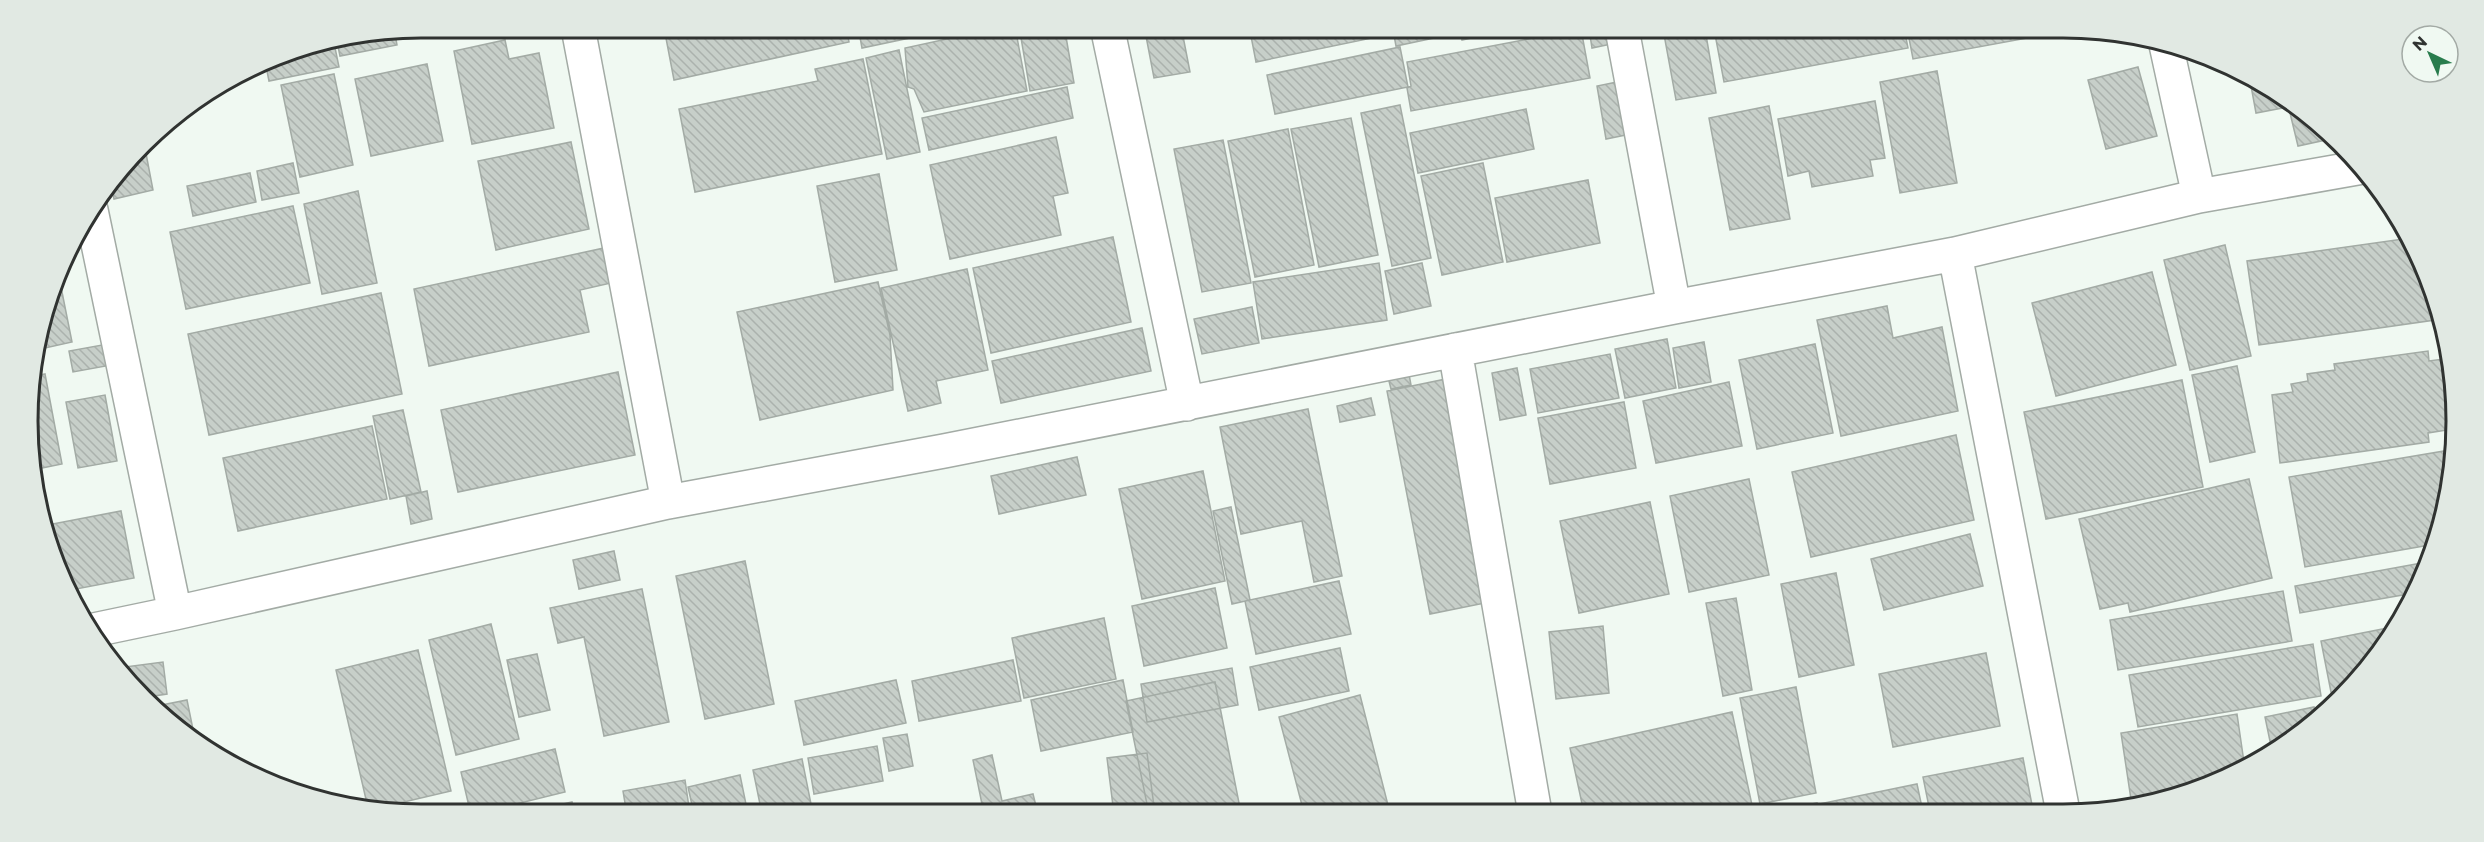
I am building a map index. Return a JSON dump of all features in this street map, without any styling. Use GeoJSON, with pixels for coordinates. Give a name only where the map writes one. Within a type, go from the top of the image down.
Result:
{"type":"FeatureCollection","features":[{"type":"Feature","properties":{"kind":"street"},"geometry":{"type":"LineString","coordinates":[[580,38],[668,502]]}},
{"type":"Feature","properties":{"kind":"street"},"geometry":{"type":"LineString","coordinates":[[1109,38],[1187,404]]}},
{"type":"Feature","properties":{"kind":"street"},"geometry":{"type":"LineString","coordinates":[[1624,38],[1674,307]]}},
{"type":"Feature","properties":{"kind":"street"},"geometry":{"type":"LineString","coordinates":[[2168,53],[2199,196]]}},
{"type":"Feature","properties":{"kind":"street"},"geometry":{"type":"LineString","coordinates":[[99,629],[668,502],[1187,404],[1674,307],[1955,254],[2199,196],[2352,169]]}},
{"type":"Feature","properties":{"kind":"street"},"geometry":{"type":"LineString","coordinates":[[93,222],[175,613]]}},
{"type":"Feature","properties":{"kind":"street"},"geometry":{"type":"LineString","coordinates":[[1955,254],[2061,804]]}},
{"type":"Feature","properties":{"kind":"street"},"geometry":{"type":"LineString","coordinates":[[1455,350],[1533,804]]}},
{"type":"Feature","properties":{"kind":"building"},"geometry":{"type":"Polygon","coordinates":[[[396,38],[397,45],[340,56],[338,47],[396,38]]]}},
{"type":"Feature","properties":{"kind":"building"},"geometry":{"type":"Polygon","coordinates":[[[666,38],[848,38],[849,42],[674,80],[666,38]]]}},
{"type":"Feature","properties":{"kind":"building"},"geometry":{"type":"Polygon","coordinates":[[[860,38],[910,38],[862,48],[860,38]]]}},
{"type":"Feature","properties":{"kind":"building"},"geometry":{"type":"Polygon","coordinates":[[[951,38],[1017,38],[1027,91],[924,112],[914,89],[908,87],[905,48],[951,38]]]}},
{"type":"Feature","properties":{"kind":"building"},"geometry":{"type":"Polygon","coordinates":[[[1021,38],[1066,38],[1074,83],[1030,91],[1021,38]]]}},
{"type":"Feature","properties":{"kind":"building"},"geometry":{"type":"Polygon","coordinates":[[[1146,38],[1183,38],[1190,72],[1154,78],[1146,38]]]}},
{"type":"Feature","properties":{"kind":"building"},"geometry":{"type":"Polygon","coordinates":[[[1251,38],[1372,38],[1256,62],[1251,38]]]}},
{"type":"Feature","properties":{"kind":"building"},"geometry":{"type":"Polygon","coordinates":[[[1394,38],[1434,38],[1396,46],[1394,38]]]}},
{"type":"Feature","properties":{"kind":"building"},"geometry":{"type":"Polygon","coordinates":[[[1534,38],[1583,38],[1590,78],[1411,111],[1407,88],[1411,86],[1407,62],[1534,38]]]}},
{"type":"Feature","properties":{"kind":"building"},"geometry":{"type":"Polygon","coordinates":[[[1590,38],[1620,38],[1621,42],[1592,48],[1590,38]]]}},
{"type":"Feature","properties":{"kind":"building"},"geometry":{"type":"Polygon","coordinates":[[[1665,38],[1707,38],[1716,93],[1676,100],[1665,38]]]}},
{"type":"Feature","properties":{"kind":"building"},"geometry":{"type":"Polygon","coordinates":[[[1716,38],[1906,38],[1908,48],[1724,82],[1716,38]]]}},
{"type":"Feature","properties":{"kind":"building"},"geometry":{"type":"Polygon","coordinates":[[[1909,38],[2027,38],[1913,59],[1909,38]]]}},
{"type":"Feature","properties":{"kind":"building"},"geometry":{"type":"Polygon","coordinates":[[[505,40],[509,59],[539,53],[554,128],[472,144],[454,51],[505,40]]]}},
{"type":"Feature","properties":{"kind":"building"},"geometry":{"type":"Polygon","coordinates":[[[1400,47],[1408,87],[1275,114],[1267,75],[1400,47]]]}},
{"type":"Feature","properties":{"kind":"building"},"geometry":{"type":"Polygon","coordinates":[[[335,48],[339,67],[269,81],[267,70],[335,48]]]}},
{"type":"Feature","properties":{"kind":"building"},"geometry":{"type":"Polygon","coordinates":[[[899,50],[920,152],[887,159],[866,58],[899,50]]]}},
{"type":"Feature","properties":{"kind":"building"},"geometry":{"type":"Polygon","coordinates":[[[863,59],[882,154],[695,192],[679,109],[818,81],[815,69],[863,59]]]}},
{"type":"Feature","properties":{"kind":"building"},"geometry":{"type":"Polygon","coordinates":[[[427,64],[443,141],[371,156],[355,79],[427,64]]]}},
{"type":"Feature","properties":{"kind":"building"},"geometry":{"type":"Polygon","coordinates":[[[2138,67],[2157,136],[2106,149],[2088,80],[2138,67]]]}},
{"type":"Feature","properties":{"kind":"building"},"geometry":{"type":"Polygon","coordinates":[[[1937,71],[1957,183],[1900,193],[1880,82],[1937,71]]]}},
{"type":"Feature","properties":{"kind":"building"},"geometry":{"type":"Polygon","coordinates":[[[334,74],[353,165],[300,177],[281,85],[334,74]]]}},
{"type":"Feature","properties":{"kind":"building"},"geometry":{"type":"Polygon","coordinates":[[[1627,80],[1636,133],[1606,139],[1597,86],[1627,80]]]}},
{"type":"Feature","properties":{"kind":"building"},"geometry":{"type":"Polygon","coordinates":[[[1067,87],[1073,118],[929,150],[922,118],[1067,87]]]}},
{"type":"Feature","properties":{"kind":"building"},"geometry":{"type":"Polygon","coordinates":[[[2251,87],[2284,108],[2256,113],[2251,87]]]}},
{"type":"Feature","properties":{"kind":"building"},"geometry":{"type":"Polygon","coordinates":[[[1875,101],[1885,158],[1870,160],[1873,176],[1812,187],[1809,171],[1788,176],[1778,119],[1875,101]]]}},
{"type":"Feature","properties":{"kind":"building"},"geometry":{"type":"Polygon","coordinates":[[[1400,105],[1431,258],[1392,266],[1361,113],[1400,105]]]}},
{"type":"Feature","properties":{"kind":"building"},"geometry":{"type":"Polygon","coordinates":[[[1769,106],[1790,219],[1730,230],[1709,118],[1769,106]]]}},
{"type":"Feature","properties":{"kind":"building"},"geometry":{"type":"Polygon","coordinates":[[[1526,109],[1534,149],[1418,173],[1410,133],[1526,109]]]}},
{"type":"Feature","properties":{"kind":"building"},"geometry":{"type":"Polygon","coordinates":[[[2290,113],[2316,133],[2324,140],[2298,146],[2290,113]]]}},
{"type":"Feature","properties":{"kind":"building"},"geometry":{"type":"Polygon","coordinates":[[[1351,118],[1378,255],[1319,267],[1291,129],[1351,118]]]}},
{"type":"Feature","properties":{"kind":"building"},"geometry":{"type":"Polygon","coordinates":[[[1288,129],[1314,265],[1255,277],[1228,141],[1288,129]]]}},
{"type":"Feature","properties":{"kind":"building"},"geometry":{"type":"Polygon","coordinates":[[[1056,137],[1068,193],[1053,196],[1061,235],[950,259],[930,165],[1056,137]]]}},
{"type":"Feature","properties":{"kind":"building"},"geometry":{"type":"Polygon","coordinates":[[[1223,140],[1251,283],[1202,292],[1174,149],[1223,140]]]}},
{"type":"Feature","properties":{"kind":"building"},"geometry":{"type":"Polygon","coordinates":[[[571,142],[589,229],[496,250],[478,161],[571,142]]]}},
{"type":"Feature","properties":{"kind":"building"},"geometry":{"type":"Polygon","coordinates":[[[146,154],[153,190],[114,199],[113,193],[146,154]]]}},
{"type":"Feature","properties":{"kind":"building"},"geometry":{"type":"Polygon","coordinates":[[[293,163],[299,193],[262,200],[257,171],[293,163]]]}},
{"type":"Feature","properties":{"kind":"building"},"geometry":{"type":"Polygon","coordinates":[[[1483,163],[1503,262],[1442,275],[1421,176],[1483,163]]]}},
{"type":"Feature","properties":{"kind":"building"},"geometry":{"type":"Polygon","coordinates":[[[250,173],[256,202],[193,216],[187,186],[250,173]]]}},
{"type":"Feature","properties":{"kind":"building"},"geometry":{"type":"Polygon","coordinates":[[[879,174],[897,270],[835,282],[817,186],[879,174]]]}},
{"type":"Feature","properties":{"kind":"building"},"geometry":{"type":"Polygon","coordinates":[[[1588,180],[1600,243],[1507,262],[1495,198],[1588,180]]]}},
{"type":"Feature","properties":{"kind":"building"},"geometry":{"type":"Polygon","coordinates":[[[358,191],[377,283],[322,294],[304,204],[358,191]]]}},
{"type":"Feature","properties":{"kind":"building"},"geometry":{"type":"Polygon","coordinates":[[[293,206],[310,283],[186,309],[170,232],[293,206]]]}},
{"type":"Feature","properties":{"kind":"building"},"geometry":{"type":"Polygon","coordinates":[[[1113,237],[1131,322],[991,353],[973,268],[1113,237]]]}},
{"type":"Feature","properties":{"kind":"building"},"geometry":{"type":"Polygon","coordinates":[[[2401,239],[2417,274],[2433,320],[2259,345],[2247,261],[2401,239]]]}},
{"type":"Feature","properties":{"kind":"building"},"geometry":{"type":"Polygon","coordinates":[[[2225,245],[2251,356],[2190,370],[2164,260],[2225,245]]]}},
{"type":"Feature","properties":{"kind":"building"},"geometry":{"type":"Polygon","coordinates":[[[604,248],[611,283],[580,290],[589,332],[429,366],[414,289],[604,248]]]}},
{"type":"Feature","properties":{"kind":"building"},"geometry":{"type":"Polygon","coordinates":[[[1379,263],[1387,320],[1262,339],[1253,282],[1379,263]]]}},
{"type":"Feature","properties":{"kind":"building"},"geometry":{"type":"Polygon","coordinates":[[[1422,263],[1431,306],[1394,314],[1385,271],[1422,263]]]}},
{"type":"Feature","properties":{"kind":"building"},"geometry":{"type":"Polygon","coordinates":[[[967,269],[988,370],[936,381],[941,403],[908,411],[881,288],[967,269]]]}},
{"type":"Feature","properties":{"kind":"building"},"geometry":{"type":"Polygon","coordinates":[[[2152,272],[2176,365],[2056,396],[2032,303],[2152,272]]]}},
{"type":"Feature","properties":{"kind":"building"},"geometry":{"type":"Polygon","coordinates":[[[878,282],[890,335],[893,390],[760,420],[737,312],[878,282]]]}},
{"type":"Feature","properties":{"kind":"building"},"geometry":{"type":"Polygon","coordinates":[[[61,289],[72,342],[45,348],[61,289]]]}},
{"type":"Feature","properties":{"kind":"building"},"geometry":{"type":"Polygon","coordinates":[[[381,293],[402,394],[209,435],[188,334],[381,293]]]}},
{"type":"Feature","properties":{"kind":"building"},"geometry":{"type":"Polygon","coordinates":[[[1887,306],[1893,338],[1942,327],[1958,411],[1841,436],[1817,320],[1887,306]]]}},
{"type":"Feature","properties":{"kind":"building"},"geometry":{"type":"Polygon","coordinates":[[[1252,307],[1259,343],[1202,354],[1194,319],[1252,307]]]}},
{"type":"Feature","properties":{"kind":"building"},"geometry":{"type":"Polygon","coordinates":[[[1142,328],[1151,371],[1001,403],[992,361],[1142,328]]]}},
{"type":"Feature","properties":{"kind":"building"},"geometry":{"type":"Polygon","coordinates":[[[1667,339],[1676,388],[1625,398],[1615,349],[1667,339]]]}},
{"type":"Feature","properties":{"kind":"building"},"geometry":{"type":"Polygon","coordinates":[[[1704,342],[1711,382],[1679,388],[1673,348],[1704,342]]]}},
{"type":"Feature","properties":{"kind":"building"},"geometry":{"type":"Polygon","coordinates":[[[113,343],[117,364],[73,372],[69,351],[113,343]]]}},
{"type":"Feature","properties":{"kind":"building"},"geometry":{"type":"Polygon","coordinates":[[[1815,344],[1833,433],[1757,449],[1739,360],[1815,344]]]}},
{"type":"Feature","properties":{"kind":"building"},"geometry":{"type":"Polygon","coordinates":[[[2428,351],[2429,361],[2441,359],[2446,396],[2446,430],[2428,433],[2429,442],[2280,463],[2272,395],[2293,392],[2291,384],[2308,381],[2307,374],[2335,370],[2334,364],[2428,351]]]}},
{"type":"Feature","properties":{"kind":"building"},"geometry":{"type":"Polygon","coordinates":[[[1610,354],[1619,398],[1538,413],[1530,369],[1610,354]]]}},
{"type":"Feature","properties":{"kind":"building"},"geometry":{"type":"Polygon","coordinates":[[[2237,366],[2255,452],[2210,462],[2192,375],[2237,366]]]}},
{"type":"Feature","properties":{"kind":"building"},"geometry":{"type":"Polygon","coordinates":[[[1517,368],[1526,415],[1500,420],[1492,373],[1517,368]]]}},
{"type":"Feature","properties":{"kind":"building"},"geometry":{"type":"Polygon","coordinates":[[[1408,369],[1411,385],[1391,389],[1387,373],[1408,369]]]}},
{"type":"Feature","properties":{"kind":"building"},"geometry":{"type":"Polygon","coordinates":[[[618,372],[635,455],[458,492],[441,410],[618,372]]]}},
{"type":"Feature","properties":{"kind":"building"},"geometry":{"type":"Polygon","coordinates":[[[45,374],[62,464],[41,468],[38,446],[41,375],[45,374]]]}},
{"type":"Feature","properties":{"kind":"building"},"geometry":{"type":"Polygon","coordinates":[[[1446,379],[1490,602],[1430,614],[1387,391],[1446,379]]]}},
{"type":"Feature","properties":{"kind":"building"},"geometry":{"type":"Polygon","coordinates":[[[2182,380],[2203,487],[2046,519],[2024,412],[2182,380]]]}},
{"type":"Feature","properties":{"kind":"building"},"geometry":{"type":"Polygon","coordinates":[[[1729,382],[1742,446],[1656,463],[1643,401],[1729,382]]]}},
{"type":"Feature","properties":{"kind":"building"},"geometry":{"type":"Polygon","coordinates":[[[105,395],[117,461],[78,468],[66,402],[105,395]]]}},
{"type":"Feature","properties":{"kind":"building"},"geometry":{"type":"Polygon","coordinates":[[[1371,398],[1375,415],[1340,422],[1337,406],[1371,398]]]}},
{"type":"Feature","properties":{"kind":"building"},"geometry":{"type":"Polygon","coordinates":[[[1624,402],[1636,468],[1550,484],[1538,418],[1624,402]]]}},
{"type":"Feature","properties":{"kind":"building"},"geometry":{"type":"Polygon","coordinates":[[[1308,409],[1342,576],[1314,582],[1302,521],[1241,534],[1220,427],[1308,409]]]}},
{"type":"Feature","properties":{"kind":"building"},"geometry":{"type":"Polygon","coordinates":[[[403,410],[421,492],[390,499],[373,416],[403,410]]]}},
{"type":"Feature","properties":{"kind":"building"},"geometry":{"type":"Polygon","coordinates":[[[372,426],[387,499],[238,531],[223,458],[372,426]]]}},
{"type":"Feature","properties":{"kind":"building"},"geometry":{"type":"Polygon","coordinates":[[[1956,435],[1974,520],[1811,557],[1792,472],[1956,435]]]}},
{"type":"Feature","properties":{"kind":"building"},"geometry":{"type":"Polygon","coordinates":[[[2445,451],[2439,496],[2425,546],[2305,567],[2289,477],[2445,451]]]}},
{"type":"Feature","properties":{"kind":"building"},"geometry":{"type":"Polygon","coordinates":[[[1077,457],[1086,495],[999,514],[991,476],[1077,457]]]}},
{"type":"Feature","properties":{"kind":"building"},"geometry":{"type":"Polygon","coordinates":[[[1203,471],[1225,581],[1142,599],[1119,489],[1203,471]]]}},
{"type":"Feature","properties":{"kind":"building"},"geometry":{"type":"Polygon","coordinates":[[[1749,479],[1769,575],[1689,592],[1670,496],[1749,479]]]}},
{"type":"Feature","properties":{"kind":"building"},"geometry":{"type":"Polygon","coordinates":[[[2249,479],[2272,578],[2130,612],[2128,603],[2100,609],[2079,519],[2249,479]]]}},
{"type":"Feature","properties":{"kind":"building"},"geometry":{"type":"Polygon","coordinates":[[[427,491],[432,519],[411,524],[406,496],[427,491]]]}},
{"type":"Feature","properties":{"kind":"building"},"geometry":{"type":"Polygon","coordinates":[[[1650,502],[1669,594],[1579,613],[1560,521],[1650,502]]]}},
{"type":"Feature","properties":{"kind":"building"},"geometry":{"type":"Polygon","coordinates":[[[1231,507],[1250,600],[1232,604],[1213,511],[1231,507]]]}},
{"type":"Feature","properties":{"kind":"building"},"geometry":{"type":"Polygon","coordinates":[[[121,511],[134,578],[76,589],[52,524],[121,511]]]}},
{"type":"Feature","properties":{"kind":"building"},"geometry":{"type":"Polygon","coordinates":[[[1970,534],[1983,586],[1884,610],[1871,559],[1970,534]]]}},
{"type":"Feature","properties":{"kind":"building"},"geometry":{"type":"Polygon","coordinates":[[[614,551],[620,580],[579,589],[573,560],[614,551]]]}},
{"type":"Feature","properties":{"kind":"building"},"geometry":{"type":"Polygon","coordinates":[[[745,561],[774,704],[705,719],[676,576],[745,561]]]}},
{"type":"Feature","properties":{"kind":"building"},"geometry":{"type":"Polygon","coordinates":[[[2419,564],[2405,595],[2300,613],[2295,586],[2419,564]]]}},
{"type":"Feature","properties":{"kind":"building"},"geometry":{"type":"Polygon","coordinates":[[[1836,573],[1854,665],[1799,677],[1781,584],[1836,573]]]}},
{"type":"Feature","properties":{"kind":"building"},"geometry":{"type":"Polygon","coordinates":[[[1339,581],[1351,634],[1256,654],[1245,601],[1339,581]]]}},
{"type":"Feature","properties":{"kind":"building"},"geometry":{"type":"Polygon","coordinates":[[[1215,588],[1227,648],[1144,666],[1132,606],[1215,588]]]}},
{"type":"Feature","properties":{"kind":"building"},"geometry":{"type":"Polygon","coordinates":[[[642,589],[669,722],[604,736],[584,637],[558,643],[550,608],[642,589]]]}},
{"type":"Feature","properties":{"kind":"building"},"geometry":{"type":"Polygon","coordinates":[[[2283,591],[2292,641],[2118,670],[2110,620],[2283,591]]]}},
{"type":"Feature","properties":{"kind":"building"},"geometry":{"type":"Polygon","coordinates":[[[1736,598],[1752,690],[1723,696],[1706,603],[1736,598]]]}},
{"type":"Feature","properties":{"kind":"building"},"geometry":{"type":"Polygon","coordinates":[[[1104,618],[1116,679],[1024,698],[1012,638],[1104,618]]]}},
{"type":"Feature","properties":{"kind":"building"},"geometry":{"type":"Polygon","coordinates":[[[491,624],[519,739],[456,755],[429,640],[491,624]]]}},
{"type":"Feature","properties":{"kind":"building"},"geometry":{"type":"Polygon","coordinates":[[[1603,626],[1609,693],[1556,699],[1549,632],[1603,626]]]}},
{"type":"Feature","properties":{"kind":"building"},"geometry":{"type":"Polygon","coordinates":[[[2385,628],[2351,674],[2335,691],[2331,692],[2321,641],[2385,628]]]}},
{"type":"Feature","properties":{"kind":"building"},"geometry":{"type":"Polygon","coordinates":[[[2313,644],[2321,696],[2138,727],[2129,675],[2313,644]]]}},
{"type":"Feature","properties":{"kind":"building"},"geometry":{"type":"Polygon","coordinates":[[[1340,648],[1349,691],[1259,710],[1250,667],[1340,648]]]}},
{"type":"Feature","properties":{"kind":"building"},"geometry":{"type":"Polygon","coordinates":[[[418,650],[451,791],[396,804],[366,800],[336,670],[418,650]]]}},
{"type":"Feature","properties":{"kind":"building"},"geometry":{"type":"Polygon","coordinates":[[[1986,653],[2000,726],[1893,747],[1879,674],[1986,653]]]}},
{"type":"Feature","properties":{"kind":"building"},"geometry":{"type":"Polygon","coordinates":[[[537,654],[550,710],[519,717],[507,660],[537,654]]]}},
{"type":"Feature","properties":{"kind":"building"},"geometry":{"type":"Polygon","coordinates":[[[1013,660],[1021,701],[919,721],[912,681],[1013,660]]]}},
{"type":"Feature","properties":{"kind":"building"},"geometry":{"type":"Polygon","coordinates":[[[163,662],[167,694],[154,696],[127,667],[163,662]]]}},
{"type":"Feature","properties":{"kind":"building"},"geometry":{"type":"Polygon","coordinates":[[[1232,668],[1238,705],[1147,722],[1141,684],[1232,668]]]}},
{"type":"Feature","properties":{"kind":"building"},"geometry":{"type":"Polygon","coordinates":[[[896,680],[906,723],[804,745],[795,701],[896,680]]]}},
{"type":"Feature","properties":{"kind":"building"},"geometry":{"type":"Polygon","coordinates":[[[1123,680],[1133,732],[1041,751],[1031,700],[1123,680]]]}},
{"type":"Feature","properties":{"kind":"building"},"geometry":{"type":"Polygon","coordinates":[[[1215,682],[1239,804],[1147,804],[1126,701],[1215,682]]]}},
{"type":"Feature","properties":{"kind":"building"},"geometry":{"type":"Polygon","coordinates":[[[1796,687],[1816,793],[1760,804],[1740,698],[1796,687]]]}},
{"type":"Feature","properties":{"kind":"building"},"geometry":{"type":"Polygon","coordinates":[[[1360,695],[1388,804],[1302,804],[1279,717],[1360,695]]]}},
{"type":"Feature","properties":{"kind":"building"},"geometry":{"type":"Polygon","coordinates":[[[187,700],[193,729],[168,709],[163,705],[187,700]]]}},
{"type":"Feature","properties":{"kind":"building"},"geometry":{"type":"Polygon","coordinates":[[[2314,707],[2315,710],[2270,743],[2265,717],[2314,707]]]}},
{"type":"Feature","properties":{"kind":"building"},"geometry":{"type":"Polygon","coordinates":[[[1732,712],[1752,804],[1582,804],[1570,748],[1732,712]]]}},
{"type":"Feature","properties":{"kind":"building"},"geometry":{"type":"Polygon","coordinates":[[[2237,714],[2244,759],[2186,784],[2131,798],[2121,733],[2237,714]]]}},
{"type":"Feature","properties":{"kind":"building"},"geometry":{"type":"Polygon","coordinates":[[[907,734],[913,766],[889,771],[883,738],[907,734]]]}},
{"type":"Feature","properties":{"kind":"building"},"geometry":{"type":"Polygon","coordinates":[[[877,746],[883,781],[814,794],[808,758],[877,746]]]}},
{"type":"Feature","properties":{"kind":"building"},"geometry":{"type":"Polygon","coordinates":[[[555,749],[565,792],[516,804],[468,804],[461,772],[555,749]]]}},
{"type":"Feature","properties":{"kind":"building"},"geometry":{"type":"Polygon","coordinates":[[[1147,753],[1154,804],[1113,804],[1107,758],[1147,753]]]}},
{"type":"Feature","properties":{"kind":"building"},"geometry":{"type":"Polygon","coordinates":[[[992,755],[1002,801],[1033,794],[1036,804],[982,804],[973,760],[992,755]]]}},
{"type":"Feature","properties":{"kind":"building"},"geometry":{"type":"Polygon","coordinates":[[[2023,758],[2032,804],[1928,804],[1923,777],[2023,758]]]}},
{"type":"Feature","properties":{"kind":"building"},"geometry":{"type":"Polygon","coordinates":[[[802,759],[811,804],[760,804],[753,770],[802,759]]]}},
{"type":"Feature","properties":{"kind":"building"},"geometry":{"type":"Polygon","coordinates":[[[740,775],[746,804],[692,804],[688,787],[740,775]]]}},
{"type":"Feature","properties":{"kind":"building"},"geometry":{"type":"Polygon","coordinates":[[[685,780],[689,804],[625,804],[623,791],[685,780]]]}},
{"type":"Feature","properties":{"kind":"building"},"geometry":{"type":"Polygon","coordinates":[[[1917,784],[1921,804],[1819,804],[1917,784]]]}}]}
